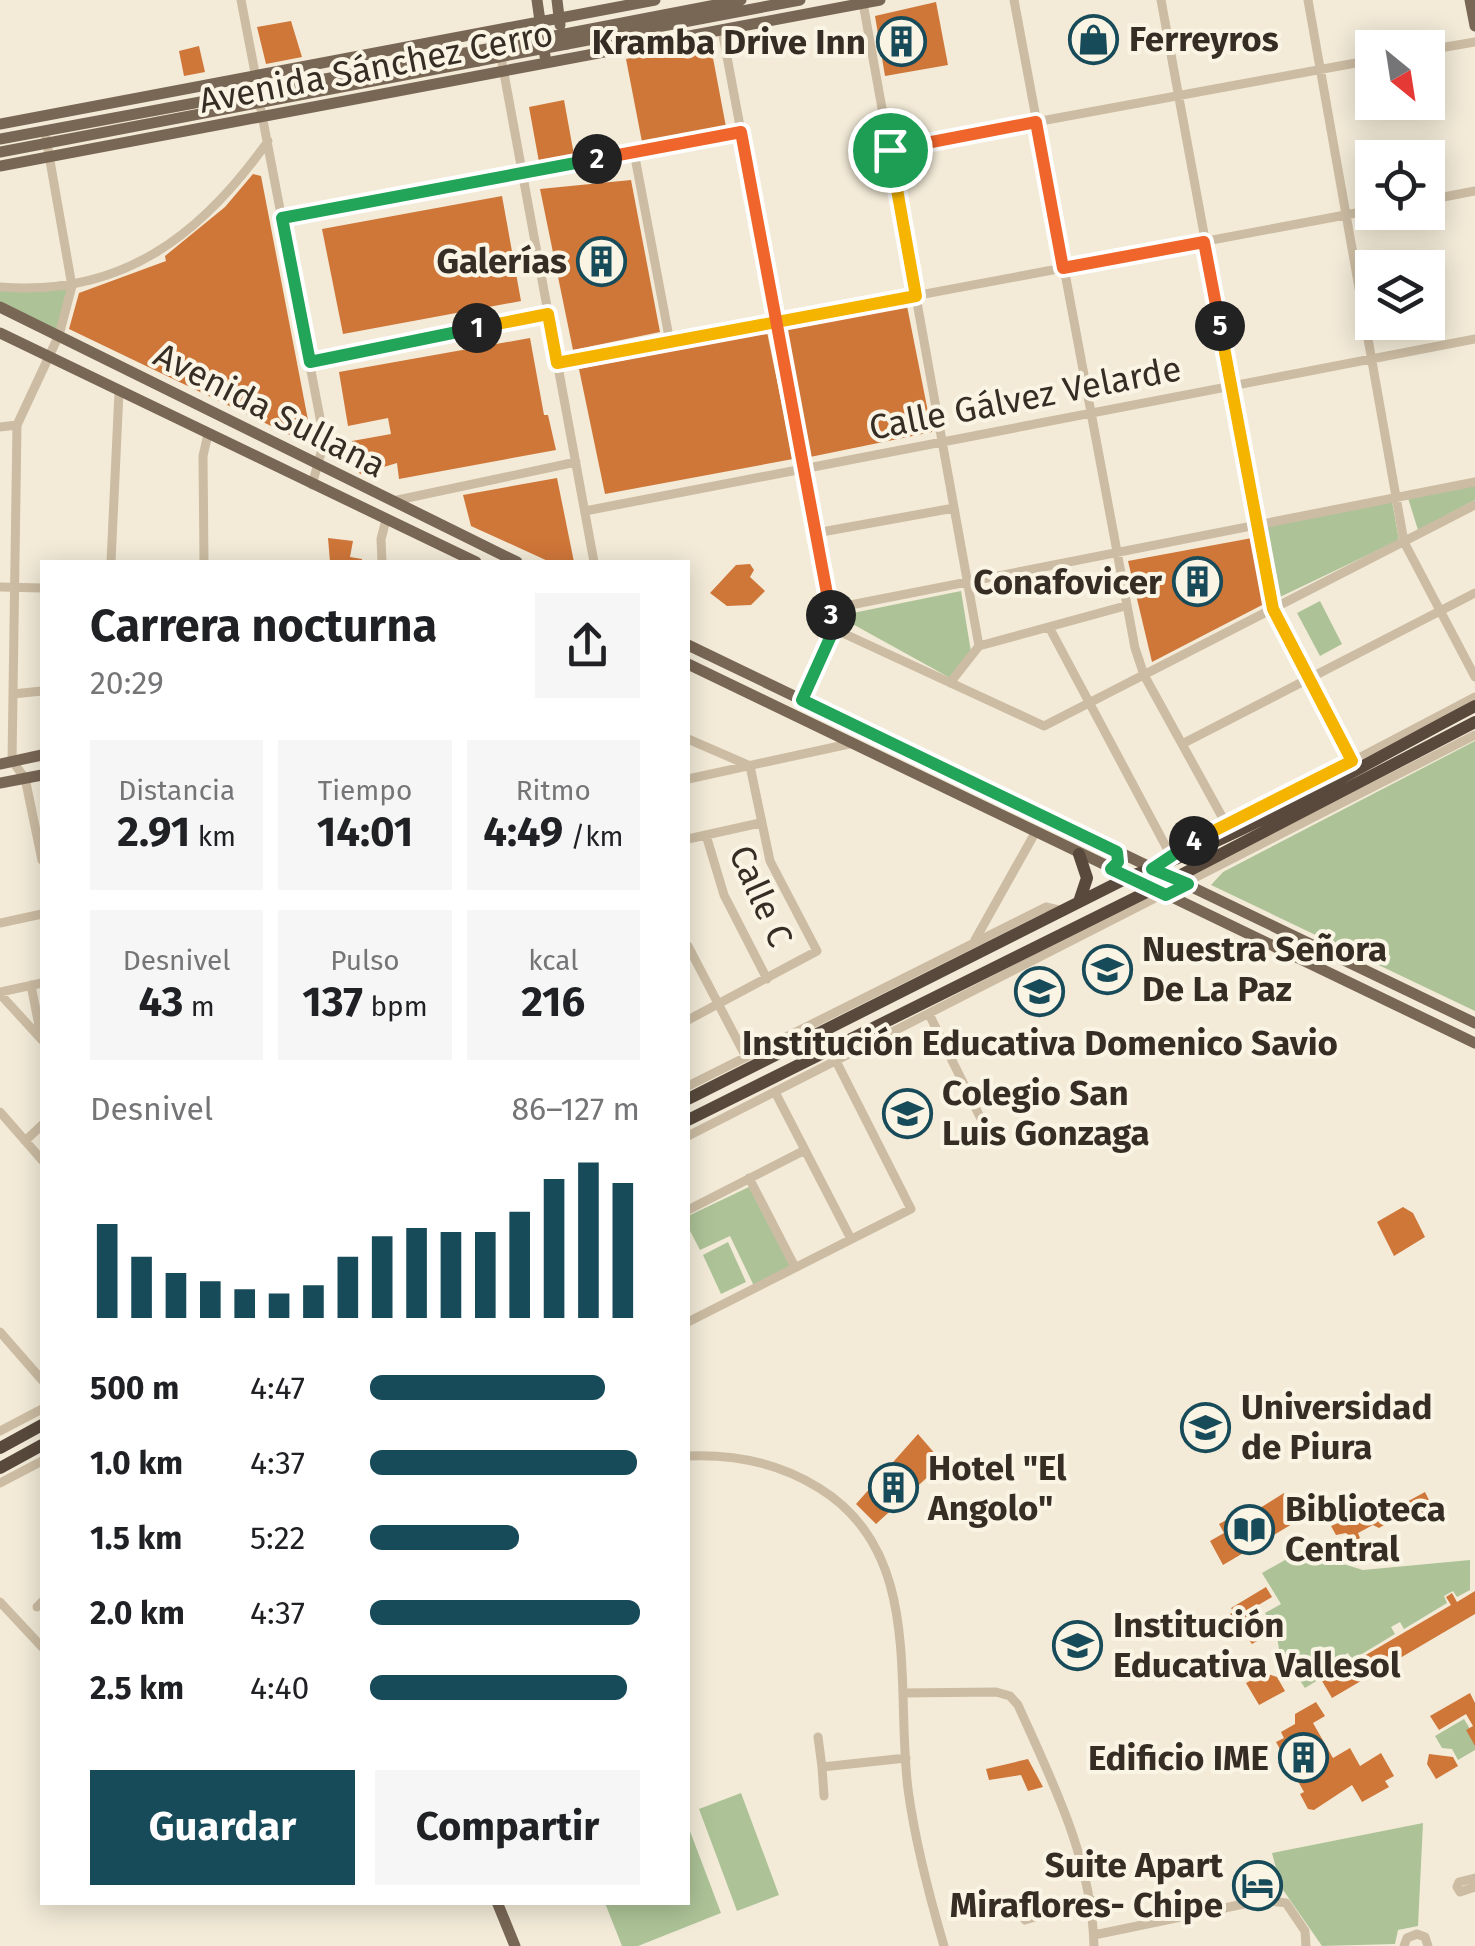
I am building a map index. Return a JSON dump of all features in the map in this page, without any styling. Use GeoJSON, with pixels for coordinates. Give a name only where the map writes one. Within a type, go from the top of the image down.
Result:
{"type":"FeatureCollection","features":[{"type":"Feature","properties":{"kind":"highway"},"geometry":{"type":"LineString","coordinates":[[690,1098],[1475,706]]}},
{"type":"Feature","properties":{"kind":"highway"},"geometry":{"type":"LineString","coordinates":[[690,1119],[1152,889],[1182,881],[1475,722]]}},
{"type":"Feature","properties":{"kind":"highway"},"geometry":{"type":"LineString","coordinates":[[1078,854],[1088,878],[1080,902]]}},
{"type":"Feature","properties":{"kind":"highway"},"geometry":{"type":"LineString","coordinates":[[0,1448],[40,1425]]}},
{"type":"Feature","properties":{"kind":"highway"},"geometry":{"type":"LineString","coordinates":[[0,1468],[40,1446]]}},
{"type":"Feature","properties":{"kind":"main road"},"geometry":{"type":"LineString","coordinates":[[536,0],[546,63]]}},
{"type":"Feature","properties":{"kind":"main road"},"geometry":{"type":"LineString","coordinates":[[557,0],[566,59]]}},
{"type":"Feature","properties":{"kind":"main road","name":"Avenida Sánchez Cerro"},"geometry":{"type":"LineString","coordinates":[[0,124],[655,0]]}},
{"type":"Feature","properties":{"kind":"main road","name":"Avenida Sánchez Cerro"},"geometry":{"type":"LineString","coordinates":[[566,39],[741,0]]}},
{"type":"Feature","properties":{"kind":"main road","name":"Avenida Sánchez Cerro"},"geometry":{"type":"LineString","coordinates":[[0,139],[47,143],[566,39],[800,0]]}},
{"type":"Feature","properties":{"kind":"main road","name":"Avenida Sánchez Cerro"},"geometry":{"type":"LineString","coordinates":[[0,166],[47,143],[261,103],[504,71],[880,0]]}},
{"type":"Feature","properties":{"kind":"main road"},"geometry":{"type":"LineString","coordinates":[[1470,0],[1475,26]]}},
{"type":"Feature","properties":{"kind":"main road","name":"Avenida Sánchez Cerro"},"geometry":{"type":"LineString","coordinates":[[0,152],[20,155]]}},
{"type":"Feature","properties":{"kind":"main road","name":"Avenida Sullana"},"geometry":{"type":"LineString","coordinates":[[0,307],[513,560]]}},
{"type":"Feature","properties":{"kind":"main road","name":"Avenida Sullana"},"geometry":{"type":"LineString","coordinates":[[0,333],[386,520],[450,557]]}},
{"type":"Feature","properties":{"kind":"main road"},"geometry":{"type":"LineString","coordinates":[[690,646],[1475,1023]]}},
{"type":"Feature","properties":{"kind":"main road"},"geometry":{"type":"LineString","coordinates":[[690,665],[1475,1043]]}},
{"type":"Feature","properties":{"kind":"main road"},"geometry":{"type":"LineString","coordinates":[[849,744],[861,728]]}},
{"type":"Feature","properties":{"kind":"main road"},"geometry":{"type":"LineString","coordinates":[[6,762],[40,755]]}},
{"type":"Feature","properties":{"kind":"main road"},"geometry":{"type":"LineString","coordinates":[[0,784],[40,775]]}},
{"type":"Feature","properties":{"kind":"main road"},"geometry":{"type":"LineString","coordinates":[[1111,869],[1118,862],[1117,852]]}},
{"type":"Feature","properties":{"kind":"main road"},"geometry":{"type":"LineString","coordinates":[[498,1905],[515,1946]]}},
{"type":"Feature","properties":{"kind":"street"},"geometry":{"type":"LineString","coordinates":[[242,0],[321,423],[320,467],[312,485]]}},
{"type":"Feature","properties":{"kind":"street"},"geometry":{"type":"LineString","coordinates":[[1014,0],[1125,606],[1144,675],[1229,829]]}},
{"type":"Feature","properties":{"kind":"street"},"geometry":{"type":"LineString","coordinates":[[1160,0],[1273,609],[1352,761]]}},
{"type":"Feature","properties":{"kind":"street"},"geometry":{"type":"LineString","coordinates":[[1308,0],[1404,542],[1475,676]]}},
{"type":"Feature","properties":{"kind":"street"},"geometry":{"type":"LineString","coordinates":[[863,3],[979,646]]}},
{"type":"Feature","properties":{"kind":"street"},"geometry":{"type":"LineString","coordinates":[[496,30],[594,560]]}},
{"type":"Feature","properties":{"kind":"street"},"geometry":{"type":"LineString","coordinates":[[722,30],[834,629],[802,700]]}},
{"type":"Feature","properties":{"kind":"street"},"geometry":{"type":"LineString","coordinates":[[1445,47],[1475,42]]}},
{"type":"Feature","properties":{"kind":"street"},"geometry":{"type":"LineString","coordinates":[[890,150],[1355,63]]}},
{"type":"Feature","properties":{"kind":"street"},"geometry":{"type":"LineString","coordinates":[[282,218],[741,132]]}},
{"type":"Feature","properties":{"kind":"street"},"geometry":{"type":"LineString","coordinates":[[0,287],[72,286],[136,264],[183,236],[224,198],[268,141]]}},
{"type":"Feature","properties":{"kind":"street"},"geometry":{"type":"LineString","coordinates":[[40,850],[25,778],[6,762],[16,587],[17,425],[50,358],[72,286],[47,143]]}},
{"type":"Feature","properties":{"kind":"street"},"geometry":{"type":"LineString","coordinates":[[634,152],[670,342]]}},
{"type":"Feature","properties":{"kind":"street"},"geometry":{"type":"LineString","coordinates":[[1445,197],[1475,191]]}},
{"type":"Feature","properties":{"kind":"street"},"geometry":{"type":"LineString","coordinates":[[557,363],[1355,213]]}},
{"type":"Feature","properties":{"kind":"street"},"geometry":{"type":"LineString","coordinates":[[310,362],[548,314]]}},
{"type":"Feature","properties":{"kind":"street","name":"Calle Gálvez Velarde"},"geometry":{"type":"LineString","coordinates":[[585,511],[1475,339]]}},
{"type":"Feature","properties":{"kind":"street"},"geometry":{"type":"LineString","coordinates":[[110,560],[119,392]]}},
{"type":"Feature","properties":{"kind":"street"},"geometry":{"type":"LineString","coordinates":[[0,426],[17,425]]}},
{"type":"Feature","properties":{"kind":"street"},"geometry":{"type":"LineString","coordinates":[[204,560],[203,456],[208,434]]}},
{"type":"Feature","properties":{"kind":"street"},"geometry":{"type":"LineString","coordinates":[[391,502],[576,462]]}},
{"type":"Feature","properties":{"kind":"street"},"geometry":{"type":"LineString","coordinates":[[830,609],[1475,482]]}},
{"type":"Feature","properties":{"kind":"street"},"geometry":{"type":"LineString","coordinates":[[834,629],[1044,726],[1475,505]]}},
{"type":"Feature","properties":{"kind":"street"},"geometry":{"type":"LineString","coordinates":[[816,533],[954,508]]}},
{"type":"Feature","properties":{"kind":"street"},"geometry":{"type":"LineString","coordinates":[[382,560],[380,539],[386,520]]}},
{"type":"Feature","properties":{"kind":"street"},"geometry":{"type":"LineString","coordinates":[[0,587],[40,588]]}},
{"type":"Feature","properties":{"kind":"street"},"geometry":{"type":"LineString","coordinates":[[1182,744],[1475,593]]}},
{"type":"Feature","properties":{"kind":"street"},"geometry":{"type":"LineString","coordinates":[[950,683],[979,646],[1125,606]]}},
{"type":"Feature","properties":{"kind":"street"},"geometry":{"type":"LineString","coordinates":[[1048,626],[1170,854]]}},
{"type":"Feature","properties":{"kind":"street"},"geometry":{"type":"LineString","coordinates":[[12,694],[40,691]]}},
{"type":"Feature","properties":{"kind":"street"},"geometry":{"type":"LineString","coordinates":[[1152,869],[1170,854],[1229,829],[1475,698]]}},
{"type":"Feature","properties":{"kind":"street"},"geometry":{"type":"LineString","coordinates":[[690,1135],[1475,735]]}},
{"type":"Feature","properties":{"kind":"street"},"geometry":{"type":"LineString","coordinates":[[690,739],[750,766]]}},
{"type":"Feature","properties":{"kind":"street"},"geometry":{"type":"LineString","coordinates":[[690,779],[849,744]]}},
{"type":"Feature","properties":{"kind":"street"},"geometry":{"type":"LineString","coordinates":[[690,1019],[817,951],[776,875],[760,824],[750,766]]}},
{"type":"Feature","properties":{"kind":"street"},"geometry":{"type":"LineString","coordinates":[[690,839],[760,824]]}},
{"type":"Feature","properties":{"kind":"street"},"geometry":{"type":"LineString","coordinates":[[974,942],[1035,833]]}},
{"type":"Feature","properties":{"kind":"street","name":"Calle C"},"geometry":{"type":"LineString","coordinates":[[706,835],[724,895],[768,979]]}},
{"type":"Feature","properties":{"kind":"street"},"geometry":{"type":"LineString","coordinates":[[690,1085],[1046,907],[1063,910]]}},
{"type":"Feature","properties":{"kind":"street"},"geometry":{"type":"LineString","coordinates":[[0,923],[40,914]]}},
{"type":"Feature","properties":{"kind":"street"},"geometry":{"type":"LineString","coordinates":[[690,950],[746,1057]]}},
{"type":"Feature","properties":{"kind":"street"},"geometry":{"type":"LineString","coordinates":[[40,983],[0,993],[40,1037]]}},
{"type":"Feature","properties":{"kind":"street"},"geometry":{"type":"LineString","coordinates":[[31,985],[40,1029]]}},
{"type":"Feature","properties":{"kind":"street"},"geometry":{"type":"LineString","coordinates":[[930,1014],[991,1138]]}},
{"type":"Feature","properties":{"kind":"street"},"geometry":{"type":"LineString","coordinates":[[690,1318],[911,1209],[836,1061]]}},
{"type":"Feature","properties":{"kind":"street"},"geometry":{"type":"LineString","coordinates":[[775,1092],[851,1239]]}},
{"type":"Feature","properties":{"kind":"street"},"geometry":{"type":"LineString","coordinates":[[0,1112],[40,1158]]}},
{"type":"Feature","properties":{"kind":"street"},"geometry":{"type":"LineString","coordinates":[[25,1141],[40,1127]]}},
{"type":"Feature","properties":{"kind":"street"},"geometry":{"type":"LineString","coordinates":[[690,1209],[805,1150]]}},
{"type":"Feature","properties":{"kind":"street"},"geometry":{"type":"LineString","coordinates":[[749,1178],[795,1267]]}},
{"type":"Feature","properties":{"kind":"street"},"geometry":{"type":"LineString","coordinates":[[0,1332],[40,1378]]}},
{"type":"Feature","properties":{"kind":"street"},"geometry":{"type":"LineString","coordinates":[[0,1431],[40,1411]]}},
{"type":"Feature","properties":{"kind":"street"},"geometry":{"type":"LineString","coordinates":[[690,1456],[735,1457],[800,1476],[856,1516],[878,1548],[889,1575],[899,1622],[906,1758],[915,1833],[944,1946]]}},
{"type":"Feature","properties":{"kind":"street"},"geometry":{"type":"LineString","coordinates":[[0,1482],[40,1462]]}},
{"type":"Feature","properties":{"kind":"street"},"geometry":{"type":"LineString","coordinates":[[0,1602],[40,1646]]}},
{"type":"Feature","properties":{"kind":"street"},"geometry":{"type":"LineString","coordinates":[[903,1693],[996,1692],[1010,1696],[1018,1705],[1068,1816],[1092,1900],[1094,1941],[1263,1900],[1286,1904],[1305,1931],[1306,1946]]}},
{"type":"Feature","properties":{"kind":"street"},"geometry":{"type":"LineString","coordinates":[[818,1737],[824,1796]]}},
{"type":"Feature","properties":{"kind":"street"},"geometry":{"type":"LineString","coordinates":[[822,1767],[906,1758]]}},
{"type":"Feature","properties":{"kind":"street"},"geometry":{"type":"LineString","coordinates":[[1475,1878],[1459,1882],[1457,1888],[1460,1892],[1475,1887]]}},
{"type":"Feature","properties":{"kind":"street"},"geometry":{"type":"LineString","coordinates":[[1025,1920],[1092,1900]]}},
{"type":"Feature","properties":{"kind":"street"},"geometry":{"type":"LineString","coordinates":[[1404,1946],[1407,1938],[1417,1934],[1425,1937],[1428,1946]]}},
{"type":"Feature","properties":{"kind":"green space"},"geometry":{"type":"Polygon","coordinates":[[[72,286],[59,335],[0,307],[0,287],[72,286]]]}},
{"type":"Feature","properties":{"kind":"green space"},"geometry":{"type":"Polygon","coordinates":[[[1475,484],[1475,500],[1418,530],[1408,498],[1475,484]]]}},
{"type":"Feature","properties":{"kind":"green space"},"geometry":{"type":"Polygon","coordinates":[[[1392,501],[1399,540],[1280,597],[1265,526],[1392,501]]]}},
{"type":"Feature","properties":{"kind":"green space"},"geometry":{"type":"Polygon","coordinates":[[[961,591],[971,652],[952,679],[838,616],[961,591]]]}},
{"type":"Feature","properties":{"kind":"green space"},"geometry":{"type":"Polygon","coordinates":[[[1320,601],[1342,644],[1320,656],[1297,613],[1320,601]]]}},
{"type":"Feature","properties":{"kind":"green space"},"geometry":{"type":"Polygon","coordinates":[[[1475,741],[1475,1011],[1211,885],[1223,872],[1475,741]]]}},
{"type":"Feature","properties":{"kind":"green space"},"geometry":{"type":"Polygon","coordinates":[[[749,1187],[792,1269],[755,1288],[730,1236],[700,1250],[690,1231],[690,1215],[749,1187]]]}},
{"type":"Feature","properties":{"kind":"green space"},"geometry":{"type":"Polygon","coordinates":[[[728,1242],[746,1282],[721,1294],[703,1255],[728,1242]]]}},
{"type":"Feature","properties":{"kind":"green space"},"geometry":{"type":"Polygon","coordinates":[[[1301,1551],[1363,1570],[1470,1560],[1470,1590],[1457,1597],[1453,1591],[1444,1596],[1447,1603],[1404,1629],[1400,1622],[1391,1627],[1395,1634],[1352,1660],[1348,1653],[1338,1659],[1341,1666],[1305,1688],[1279,1649],[1276,1631],[1265,1613],[1281,1604],[1262,1573],[1301,1551]]]}},
{"type":"Feature","properties":{"kind":"green space"},"geometry":{"type":"Polygon","coordinates":[[[1464,1719],[1475,1737],[1475,1750],[1458,1760],[1452,1749],[1442,1748],[1435,1736],[1464,1719]]]}},
{"type":"Feature","properties":{"kind":"green space"},"geometry":{"type":"Polygon","coordinates":[[[741,1793],[779,1895],[737,1911],[699,1809],[741,1793]]]}},
{"type":"Feature","properties":{"kind":"green space"},"geometry":{"type":"Polygon","coordinates":[[[1423,1823],[1418,1926],[1398,1930],[1395,1944],[1322,1946],[1281,1887],[1272,1853],[1423,1823]]]}},
{"type":"Feature","properties":{"kind":"green space"},"geometry":{"type":"Polygon","coordinates":[[[690,1831],[721,1913],[638,1946],[622,1946],[606,1905],[690,1905],[690,1831]]]}},
{"type":"Feature","properties":{"kind":"building","name":"Kramba Drive Inn"},"geometry":{"type":"Polygon","coordinates":[[[936,2],[948,65],[885,76],[875,16],[936,2]]]}},
{"type":"Feature","properties":{"kind":"building"},"geometry":{"type":"Polygon","coordinates":[[[291,21],[302,57],[266,64],[257,27],[291,21]]]}},
{"type":"Feature","properties":{"kind":"building"},"geometry":{"type":"Polygon","coordinates":[[[710,42],[726,127],[642,142],[626,59],[710,42]]]}},
{"type":"Feature","properties":{"kind":"building"},"geometry":{"type":"Polygon","coordinates":[[[199,46],[205,72],[184,76],[179,51],[199,46]]]}},
{"type":"Feature","properties":{"kind":"building","name":"Galerías"},"geometry":{"type":"Polygon","coordinates":[[[564,100],[574,155],[539,162],[529,107],[564,100]]]}},
{"type":"Feature","properties":{"kind":"building"},"geometry":{"type":"Polygon","coordinates":[[[253,174],[261,176],[313,446],[69,329],[79,293],[166,261],[165,256],[225,207],[253,174]]]}},
{"type":"Feature","properties":{"kind":"building","name":"Galerías"},"geometry":{"type":"Polygon","coordinates":[[[631,180],[660,332],[573,350],[540,189],[631,180]]]}},
{"type":"Feature","properties":{"kind":"building"},"geometry":{"type":"Polygon","coordinates":[[[502,196],[521,301],[343,334],[322,229],[502,196]]]}},
{"type":"Feature","properties":{"kind":"building"},"geometry":{"type":"Polygon","coordinates":[[[907,306],[932,432],[810,457],[786,328],[907,306]]]}},
{"type":"Feature","properties":{"kind":"building"},"geometry":{"type":"Polygon","coordinates":[[[767,332],[793,459],[605,494],[579,369],[767,332]]]}},
{"type":"Feature","properties":{"kind":"building"},"geometry":{"type":"Polygon","coordinates":[[[530,338],[544,415],[548,415],[556,450],[399,479],[397,463],[360,474],[354,464],[340,463],[355,457],[352,441],[391,434],[388,418],[348,426],[339,372],[530,338]]]}},
{"type":"Feature","properties":{"kind":"building"},"geometry":{"type":"Polygon","coordinates":[[[557,478],[574,560],[546,560],[471,526],[463,495],[557,478]]]}},
{"type":"Feature","properties":{"kind":"building"},"geometry":{"type":"Polygon","coordinates":[[[328,538],[353,541],[350,557],[362,559],[362,560],[330,560],[328,538]]]}},
{"type":"Feature","properties":{"kind":"building","name":"Conafovicer"},"geometry":{"type":"Polygon","coordinates":[[[1252,538],[1264,604],[1152,662],[1128,561],[1252,538]]]}},
{"type":"Feature","properties":{"kind":"building"},"geometry":{"type":"Polygon","coordinates":[[[750,564],[754,570],[750,577],[765,591],[751,605],[727,606],[710,593],[736,565],[750,564]]]}},
{"type":"Feature","properties":{"kind":"building"},"geometry":{"type":"Polygon","coordinates":[[[1403,1207],[1413,1213],[1425,1237],[1394,1256],[1377,1222],[1403,1207]]]}},
{"type":"Feature","properties":{"kind":"building","name":"Hotel \"El Angolo\""},"geometry":{"type":"Polygon","coordinates":[[[918,1434],[943,1463],[876,1524],[856,1504],[918,1434]]]}},
{"type":"Feature","properties":{"kind":"building"},"geometry":{"type":"Polygon","coordinates":[[[1425,1492],[1431,1504],[1440,1499],[1447,1511],[1427,1522],[1421,1511],[1404,1521],[1401,1515],[1379,1528],[1373,1525],[1358,1533],[1360,1538],[1355,1541],[1346,1533],[1336,1535],[1331,1526],[1371,1509],[1373,1514],[1398,1500],[1401,1505],[1425,1492]]]}},
{"type":"Feature","properties":{"kind":"building","name":"Biblioteca Central"},"geometry":{"type":"Polygon","coordinates":[[[1284,1493],[1288,1502],[1294,1499],[1304,1517],[1223,1565],[1210,1541],[1224,1533],[1219,1524],[1232,1517],[1236,1523],[1284,1493]]]}},
{"type":"Feature","properties":{"kind":"building"},"geometry":{"type":"Polygon","coordinates":[[[1266,1587],[1272,1597],[1255,1607],[1271,1633],[1252,1644],[1230,1614],[1234,1612],[1231,1608],[1266,1587]]]}},
{"type":"Feature","properties":{"kind":"building"},"geometry":{"type":"Polygon","coordinates":[[[1475,1591],[1475,1614],[1332,1698],[1322,1681],[1346,1667],[1341,1658],[1347,1655],[1352,1663],[1451,1605],[1446,1597],[1452,1593],[1457,1602],[1475,1591]]]}},
{"type":"Feature","properties":{"kind":"building"},"geometry":{"type":"Polygon","coordinates":[[[1265,1673],[1277,1677],[1285,1691],[1259,1705],[1246,1683],[1265,1673]]]}},
{"type":"Feature","properties":{"kind":"building"},"geometry":{"type":"Polygon","coordinates":[[[1470,1693],[1475,1703],[1475,1746],[1466,1730],[1473,1726],[1466,1714],[1439,1730],[1430,1716],[1470,1693]]]}},
{"type":"Feature","properties":{"kind":"building","name":"Edificio IME"},"geometry":{"type":"Polygon","coordinates":[[[1316,1702],[1325,1716],[1313,1723],[1333,1758],[1350,1748],[1360,1766],[1381,1753],[1394,1776],[1385,1781],[1389,1787],[1362,1802],[1352,1785],[1314,1810],[1308,1809],[1300,1794],[1304,1792],[1276,1742],[1284,1738],[1281,1732],[1295,1724],[1295,1714],[1316,1702]]]}},
{"type":"Feature","properties":{"kind":"building"},"geometry":{"type":"Polygon","coordinates":[[[1429,1754],[1453,1757],[1458,1766],[1436,1779],[1427,1764],[1429,1754]]]}},
{"type":"Feature","properties":{"kind":"building"},"geometry":{"type":"Polygon","coordinates":[[[1028,1759],[1043,1787],[1028,1791],[1021,1775],[989,1780],[986,1769],[1028,1759]]]}},
{"type":"Feature","properties":{"kind":"place","name":"Ferreyros"},"geometry":{"type":"Point","coordinates":[1094,39]}},
{"type":"Feature","properties":{"kind":"place","name":"Kramba Drive Inn"},"geometry":{"type":"Point","coordinates":[901,42]}},
{"type":"Feature","properties":{"kind":"place","name":"Galerías"},"geometry":{"type":"Point","coordinates":[602,261]}},
{"type":"Feature","properties":{"kind":"place","name":"Conafovicer"},"geometry":{"type":"Point","coordinates":[1197,582]}},
{"type":"Feature","properties":{"kind":"place","name":"Nuestra Señora De La Paz"},"geometry":{"type":"Point","coordinates":[1107,969]}},
{"type":"Feature","properties":{"kind":"place","name":"Institución Educativa Domenico Savio"},"geometry":{"type":"Point","coordinates":[1040,991]}},
{"type":"Feature","properties":{"kind":"place","name":"Colegio San Luis Gonzaga"},"geometry":{"type":"Point","coordinates":[907,1113]}},
{"type":"Feature","properties":{"kind":"place","name":"Universidad de Piura"},"geometry":{"type":"Point","coordinates":[1206,1427]}},
{"type":"Feature","properties":{"kind":"place","name":"Hotel \"El Angolo\""},"geometry":{"type":"Point","coordinates":[893,1488]}},
{"type":"Feature","properties":{"kind":"place","name":"Biblioteca Central"},"geometry":{"type":"Point","coordinates":[1250,1529]}},
{"type":"Feature","properties":{"kind":"place","name":"Institución Educativa Vallesol"},"geometry":{"type":"Point","coordinates":[1078,1645]}},
{"type":"Feature","properties":{"kind":"place","name":"Edificio IME"},"geometry":{"type":"Point","coordinates":[1304,1758]}},
{"type":"Feature","properties":{"kind":"place","name":"Suite Apart Miraflores- Chipe"},"geometry":{"type":"Point","coordinates":[1258,1885]}},
{"type":"Feature","properties":{"kind":"route"},"geometry":{"type":"LineString","coordinates":[[890,150],[916,296],[775,322],[557,363],[548,314],[310,362],[282,218],[741,132],[775,322],[834,626],[802,700],[1117,852],[1118,862],[1111,869],[1166,895],[1188,884],[1152,869],[1170,854],[1352,761],[1273,609],[1204,242],[1063,268],[1036,122],[890,150]]}}]}
